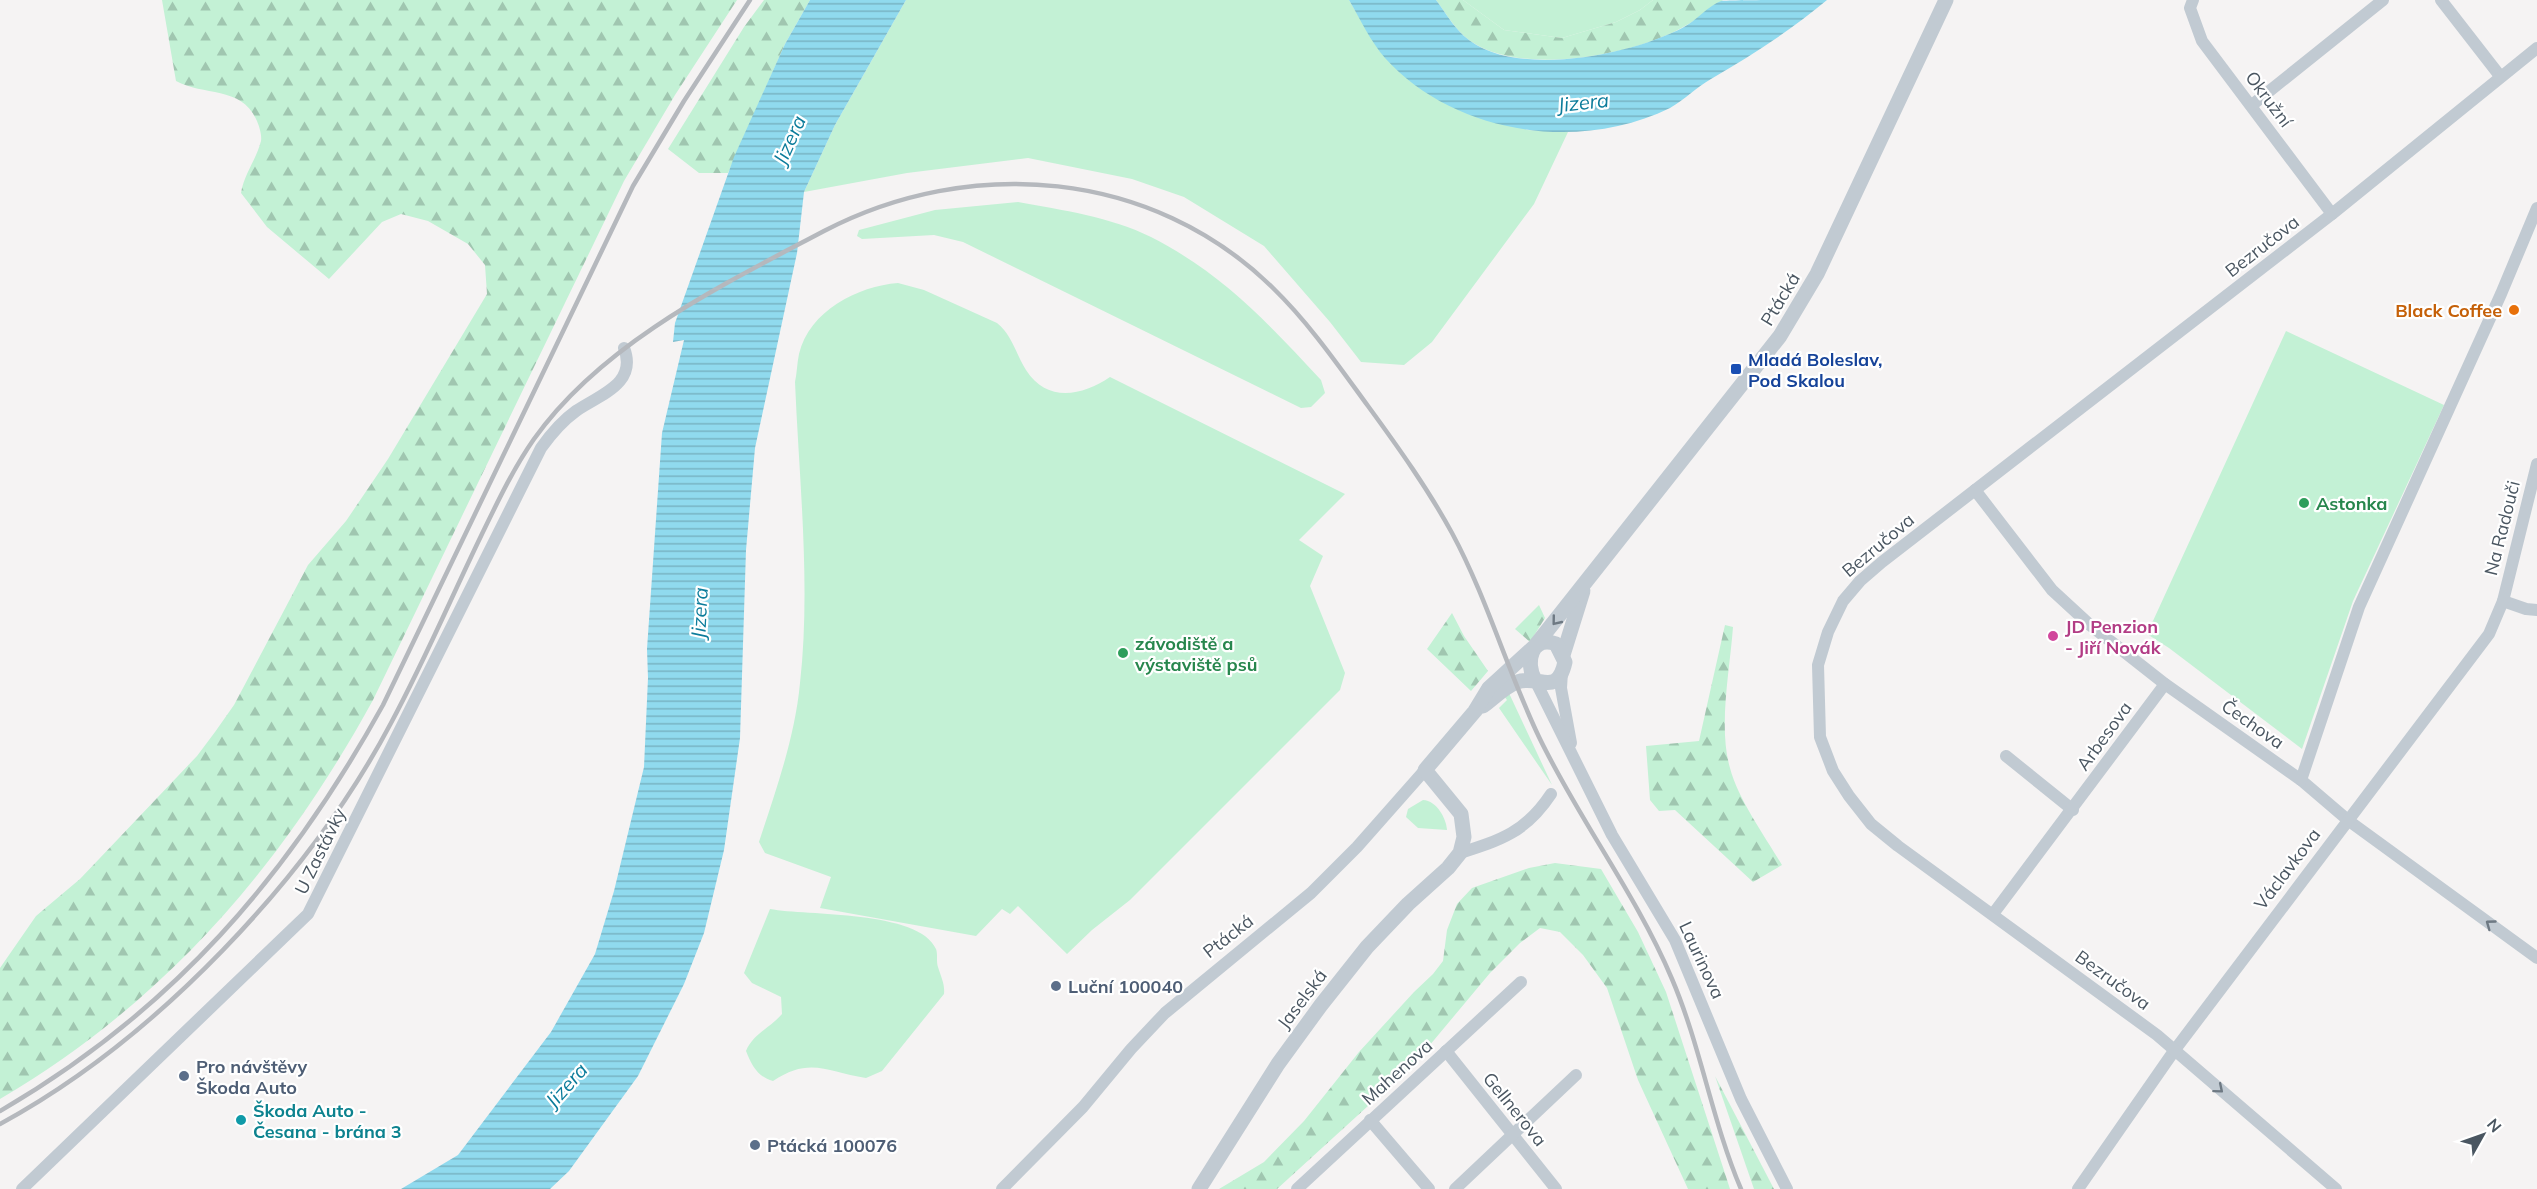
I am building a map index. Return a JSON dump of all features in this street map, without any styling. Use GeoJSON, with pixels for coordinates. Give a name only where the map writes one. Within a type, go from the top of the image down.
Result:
{"type":"FeatureCollection","features":[{"type":"Feature","properties":{"kind":"street","name":"Ptácká"},"geometry":{"type":"LineString","coordinates":[[1002,1189],[1083,1107],[1158,1020],[1224,962],[1280,921],[1357,847],[1475,711],[1489,688],[1535,646],[1586,579],[1739,391],[1790,321],[1833,242],[1946,0]]}},
{"type":"Feature","properties":{"kind":"street","name":"Okružní"},"geometry":{"type":"LineString","coordinates":[[2193,0],[2190,8],[2202,41],[2332,214]]}},
{"type":"Feature","properties":{"kind":"street"},"geometry":{"type":"LineString","coordinates":[[2252,105],[2383,0]]}},
{"type":"Feature","properties":{"kind":"street"},"geometry":{"type":"LineString","coordinates":[[2441,0],[2500,76]]}},
{"type":"Feature","properties":{"kind":"street","name":"Bezručova"},"geometry":{"type":"LineString","coordinates":[[2336,1189],[2157,1035],[1898,846],[1859,810],[1833,771],[1820,737],[1816,701],[1818,665],[1842,601],[1882,562],[2332,214],[2537,48]]}},
{"type":"Feature","properties":{"kind":"street"},"geometry":{"type":"LineString","coordinates":[[2301,780],[2359,607],[2501,294],[2537,207]]}},
{"type":"Feature","properties":{"kind":"street","name":"U Zastávky"},"geometry":{"type":"LineString","coordinates":[[22,1189],[308,914],[541,448],[567,418],[609,393],[620,382],[627,364],[624,348]]}},
{"type":"Feature","properties":{"kind":"street","name":"Na Radouči"},"geometry":{"type":"LineString","coordinates":[[2503,601],[2537,464]]}},
{"type":"Feature","properties":{"kind":"street","name":"Čechova"},"geometry":{"type":"LineString","coordinates":[[1975,490],[2052,590],[2090,625],[2164,684],[2301,780],[2349,821],[2537,958]]}},
{"type":"Feature","properties":{"kind":"street","name":"Ptácká"},"geometry":{"type":"LineString","coordinates":[[1563,655],[1586,579]]}},
{"type":"Feature","properties":{"kind":"street"},"geometry":{"type":"LineString","coordinates":[[2503,601],[2526,609],[2537,610]]}},
{"type":"Feature","properties":{"kind":"street","name":"Václavkova"},"geometry":{"type":"LineString","coordinates":[[2078,1189],[2174,1052],[2334,836],[2349,821],[2483,643],[2495,622],[2503,601]]}},
{"type":"Feature","properties":{"kind":"street"},"geometry":{"type":"LineString","coordinates":[[1551,642],[1563,655],[1565,662],[1562,672],[1549,684],[1535,680],[1530,666],[1530,656],[1535,646],[1551,642]]}},
{"type":"Feature","properties":{"kind":"street","name":"Laurinova"},"geometry":{"type":"LineString","coordinates":[[1562,672],[1561,688],[1572,753]]}},
{"type":"Feature","properties":{"kind":"street","name":"Ptácká"},"geometry":{"type":"LineString","coordinates":[[1475,711],[1515,682],[1535,680]]}},
{"type":"Feature","properties":{"kind":"street","name":"Laurinova"},"geometry":{"type":"LineString","coordinates":[[1535,680],[1612,835],[1675,940],[1741,1098],[1787,1189]]}},
{"type":"Feature","properties":{"kind":"street","name":"Arbesova"},"geometry":{"type":"LineString","coordinates":[[1993,914],[2073,810],[2164,684]]}},
{"type":"Feature","properties":{"kind":"street"},"geometry":{"type":"LineString","coordinates":[[2007,756],[2073,810]]}},
{"type":"Feature","properties":{"kind":"street"},"geometry":{"type":"LineString","coordinates":[[1425,770],[1461,814],[1464,837],[1460,853]]}},
{"type":"Feature","properties":{"kind":"street","name":"Jaselská"},"geometry":{"type":"LineString","coordinates":[[1198,1189],[1278,1064],[1367,947],[1408,904],[1448,868],[1460,853],[1517,832],[1542,808],[1551,794]]}},
{"type":"Feature","properties":{"kind":"street","name":"Mahenova"},"geometry":{"type":"LineString","coordinates":[[1297,1189],[1521,982]]}},
{"type":"Feature","properties":{"kind":"street","name":"Gellnerova"},"geometry":{"type":"LineString","coordinates":[[1446,1051],[1556,1189]]}},
{"type":"Feature","properties":{"kind":"street"},"geometry":{"type":"LineString","coordinates":[[1455,1189],[1576,1075]]}},
{"type":"Feature","properties":{"kind":"street"},"geometry":{"type":"LineString","coordinates":[[1370,1120],[1429,1189]]}},
{"type":"Feature","properties":{"kind":"green space"},"geometry":{"type":"Polygon","coordinates":[[[162,0],[737,0],[675,95],[624,181],[373,700],[338,761],[300,819],[258,874],[167,974],[115,1019],[60,1061],[0,1099],[0,968],[36,916],[80,879],[197,756],[215,732],[234,705],[308,565],[346,521],[388,459],[487,294],[485,265],[468,244],[428,221],[401,214],[382,222],[329,279],[267,227],[241,193],[261,141],[256,119],[241,101],[231,96],[187,86],[176,81],[162,0]]]}},
{"type":"Feature","properties":{"kind":"green space"},"geometry":{"type":"Polygon","coordinates":[[[764,0],[810,0],[785,44],[728,173],[699,173],[668,149],[744,27],[764,0]]]}},
{"type":"Feature","properties":{"kind":"green space"},"geometry":{"type":"Polygon","coordinates":[[[906,0],[1349,0],[1365,27],[1527,130],[1568,132],[1534,204],[1432,342],[1404,365],[1361,362],[1330,322],[1264,246],[1184,197],[1132,179],[1028,158],[907,173],[804,192],[835,125],[906,0]]]}},
{"type":"Feature","properties":{"kind":"green space"},"geometry":{"type":"Polygon","coordinates":[[[1436,0],[1463,0],[1504,30],[1562,38],[1616,22],[1640,10],[1653,0],[1723,0],[1685,26],[1663,37],[1636,46],[1605,54],[1542,60],[1512,57],[1485,49],[1460,32],[1436,0]]]}},
{"type":"Feature","properties":{"kind":"green space"},"geometry":{"type":"Polygon","coordinates":[[[1463,0],[1653,0],[1640,10],[1616,22],[1562,38],[1504,30],[1463,0]]]}},
{"type":"Feature","properties":{"kind":"green space"},"geometry":{"type":"Polygon","coordinates":[[[1018,202],[1120,224],[1177,251],[1222,283],[1262,319],[1321,380],[1325,393],[1311,407],[1301,408],[963,242],[934,235],[862,239],[857,236],[859,230],[935,210],[1018,202]]]}},
{"type":"Feature","properties":{"kind":"green space","name":"závodiště a výstaviště psů"},"geometry":{"type":"Polygon","coordinates":[[[898,283],[924,290],[997,323],[1010,339],[1026,370],[1034,381],[1044,388],[1054,392],[1077,392],[1099,384],[1110,377],[1345,494],[1299,540],[1323,556],[1310,586],[1345,673],[1340,690],[1130,900],[1092,930],[1067,954],[1018,906],[1010,914],[1002,909],[976,936],[820,908],[831,877],[765,853],[759,842],[784,763],[798,703],[800,683],[804,571],[795,382],[799,354],[804,339],[824,313],[852,295],[867,289],[898,283]]]}},
{"type":"Feature","properties":{"kind":"green space","name":"Astonka"},"geometry":{"type":"Polygon","coordinates":[[[2286,331],[2444,405],[2353,601],[2302,749],[2169,648],[2147,634],[2286,331]]]}},
{"type":"Feature","properties":{"kind":"green space"},"geometry":{"type":"Polygon","coordinates":[[[1539,605],[1545,618],[1530,642],[1515,629],[1539,605]]]}},
{"type":"Feature","properties":{"kind":"green space"},"geometry":{"type":"Polygon","coordinates":[[[1452,613],[1464,636],[1488,671],[1471,691],[1427,649],[1452,613]]]}},
{"type":"Feature","properties":{"kind":"green space"},"geometry":{"type":"Polygon","coordinates":[[[1725,625],[1733,627],[1725,717],[1730,768],[1746,805],[1782,865],[1753,882],[1675,810],[1659,811],[1650,800],[1646,746],[1699,741],[1725,625]]]}},
{"type":"Feature","properties":{"kind":"green space"},"geometry":{"type":"Polygon","coordinates":[[[1508,691],[1552,785],[1499,708],[1507,700],[1504,696],[1508,691]]]}},
{"type":"Feature","properties":{"kind":"green space"},"geometry":{"type":"Polygon","coordinates":[[[1423,800],[1433,803],[1440,811],[1447,830],[1418,828],[1406,817],[1408,809],[1423,800]]]}},
{"type":"Feature","properties":{"kind":"green space"},"geometry":{"type":"Polygon","coordinates":[[[1555,863],[1601,869],[1638,932],[1666,992],[1730,1189],[1688,1189],[1638,1080],[1607,988],[1583,955],[1560,932],[1540,928],[1520,943],[1490,973],[1414,1064],[1277,1189],[1219,1189],[1264,1162],[1304,1121],[1359,1052],[1433,974],[1443,961],[1447,930],[1457,904],[1472,888],[1529,868],[1555,863]]]}},
{"type":"Feature","properties":{"kind":"green space"},"geometry":{"type":"Polygon","coordinates":[[[770,909],[886,921],[908,927],[926,936],[936,949],[937,965],[944,994],[882,1071],[866,1078],[809,1067],[786,1073],[773,1081],[759,1074],[753,1066],[746,1051],[749,1045],[782,1014],[781,997],[752,983],[744,973],[770,909]]]}},
{"type":"Feature","properties":{"kind":"green space"},"geometry":{"type":"Polygon","coordinates":[[[1715,1076],[1774,1189],[1754,1189],[1715,1076]]]}},
{"type":"Feature","properties":{"kind":"water","name":"Jizera"},"geometry":{"type":"Polygon","coordinates":[[[810,0],[906,0],[835,125],[804,192],[797,253],[755,448],[746,550],[740,738],[724,850],[704,933],[684,984],[638,1076],[569,1171],[550,1189],[401,1189],[458,1155],[551,1032],[595,954],[614,891],[644,767],[647,649],[662,433],[684,340],[673,342],[675,323],[734,157],[785,44],[810,0]]]}},
{"type":"Feature","properties":{"kind":"water","name":"Jizera"},"geometry":{"type":"Polygon","coordinates":[[[1349,0],[1436,0],[1464,36],[1485,49],[1511,57],[1541,60],[1604,54],[1662,37],[1684,27],[1721,1],[1827,0],[1756,52],[1706,82],[1670,108],[1634,122],[1596,130],[1558,132],[1519,128],[1481,119],[1446,104],[1413,84],[1380,52],[1349,0]]]}},
{"type":"Feature","properties":{"kind":"railway"},"geometry":{"type":"LineString","coordinates":[[0,1111],[62,1072],[119,1030],[171,984],[220,935],[265,883],[307,827],[346,768],[383,705],[633,186],[684,101],[750,0]]}},
{"type":"Feature","properties":{"kind":"railway"},"geometry":{"type":"LineString","coordinates":[[0,1124],[58,1089],[115,1048],[170,1001],[223,950],[272,896],[317,839],[357,781],[391,723],[519,462],[534,439],[562,405],[594,374],[629,345],[705,295],[824,231],[880,207],[939,191],[998,184],[1058,186],[1116,198],[1172,218],[1225,248],[1273,288],[1299,315],[1412,468],[1443,517],[1464,558],[1539,737],[1658,948],[1691,1031],[1722,1137],[1741,1189]]}},
{"type":"Feature","properties":{"kind":"place","name":"Black Coffee"},"geometry":{"type":"Point","coordinates":[2514,310]}},
{"type":"Feature","properties":{"kind":"place","name":"Mladá Boleslav, Pod Skalou"},"geometry":{"type":"Point","coordinates":[1736,369]}},
{"type":"Feature","properties":{"kind":"place","name":"Astonka"},"geometry":{"type":"Point","coordinates":[2304,503]}},
{"type":"Feature","properties":{"kind":"place","name":"JD Penzion - Jiří Novák"},"geometry":{"type":"Point","coordinates":[2053,636]}},
{"type":"Feature","properties":{"kind":"place","name":"závodiště a výstaviště psů"},"geometry":{"type":"Point","coordinates":[1123,653]}},
{"type":"Feature","properties":{"kind":"place","name":"Luční 100040"},"geometry":{"type":"Point","coordinates":[1056,986]}},
{"type":"Feature","properties":{"kind":"place","name":"Pro návštěvy Škoda Auto"},"geometry":{"type":"Point","coordinates":[184,1076]}},
{"type":"Feature","properties":{"kind":"place","name":"Škoda Auto - Česana - brána 3"},"geometry":{"type":"Point","coordinates":[241,1120]}},
{"type":"Feature","properties":{"kind":"place","name":"Ptácká 100076"},"geometry":{"type":"Point","coordinates":[755,1145]}}]}
